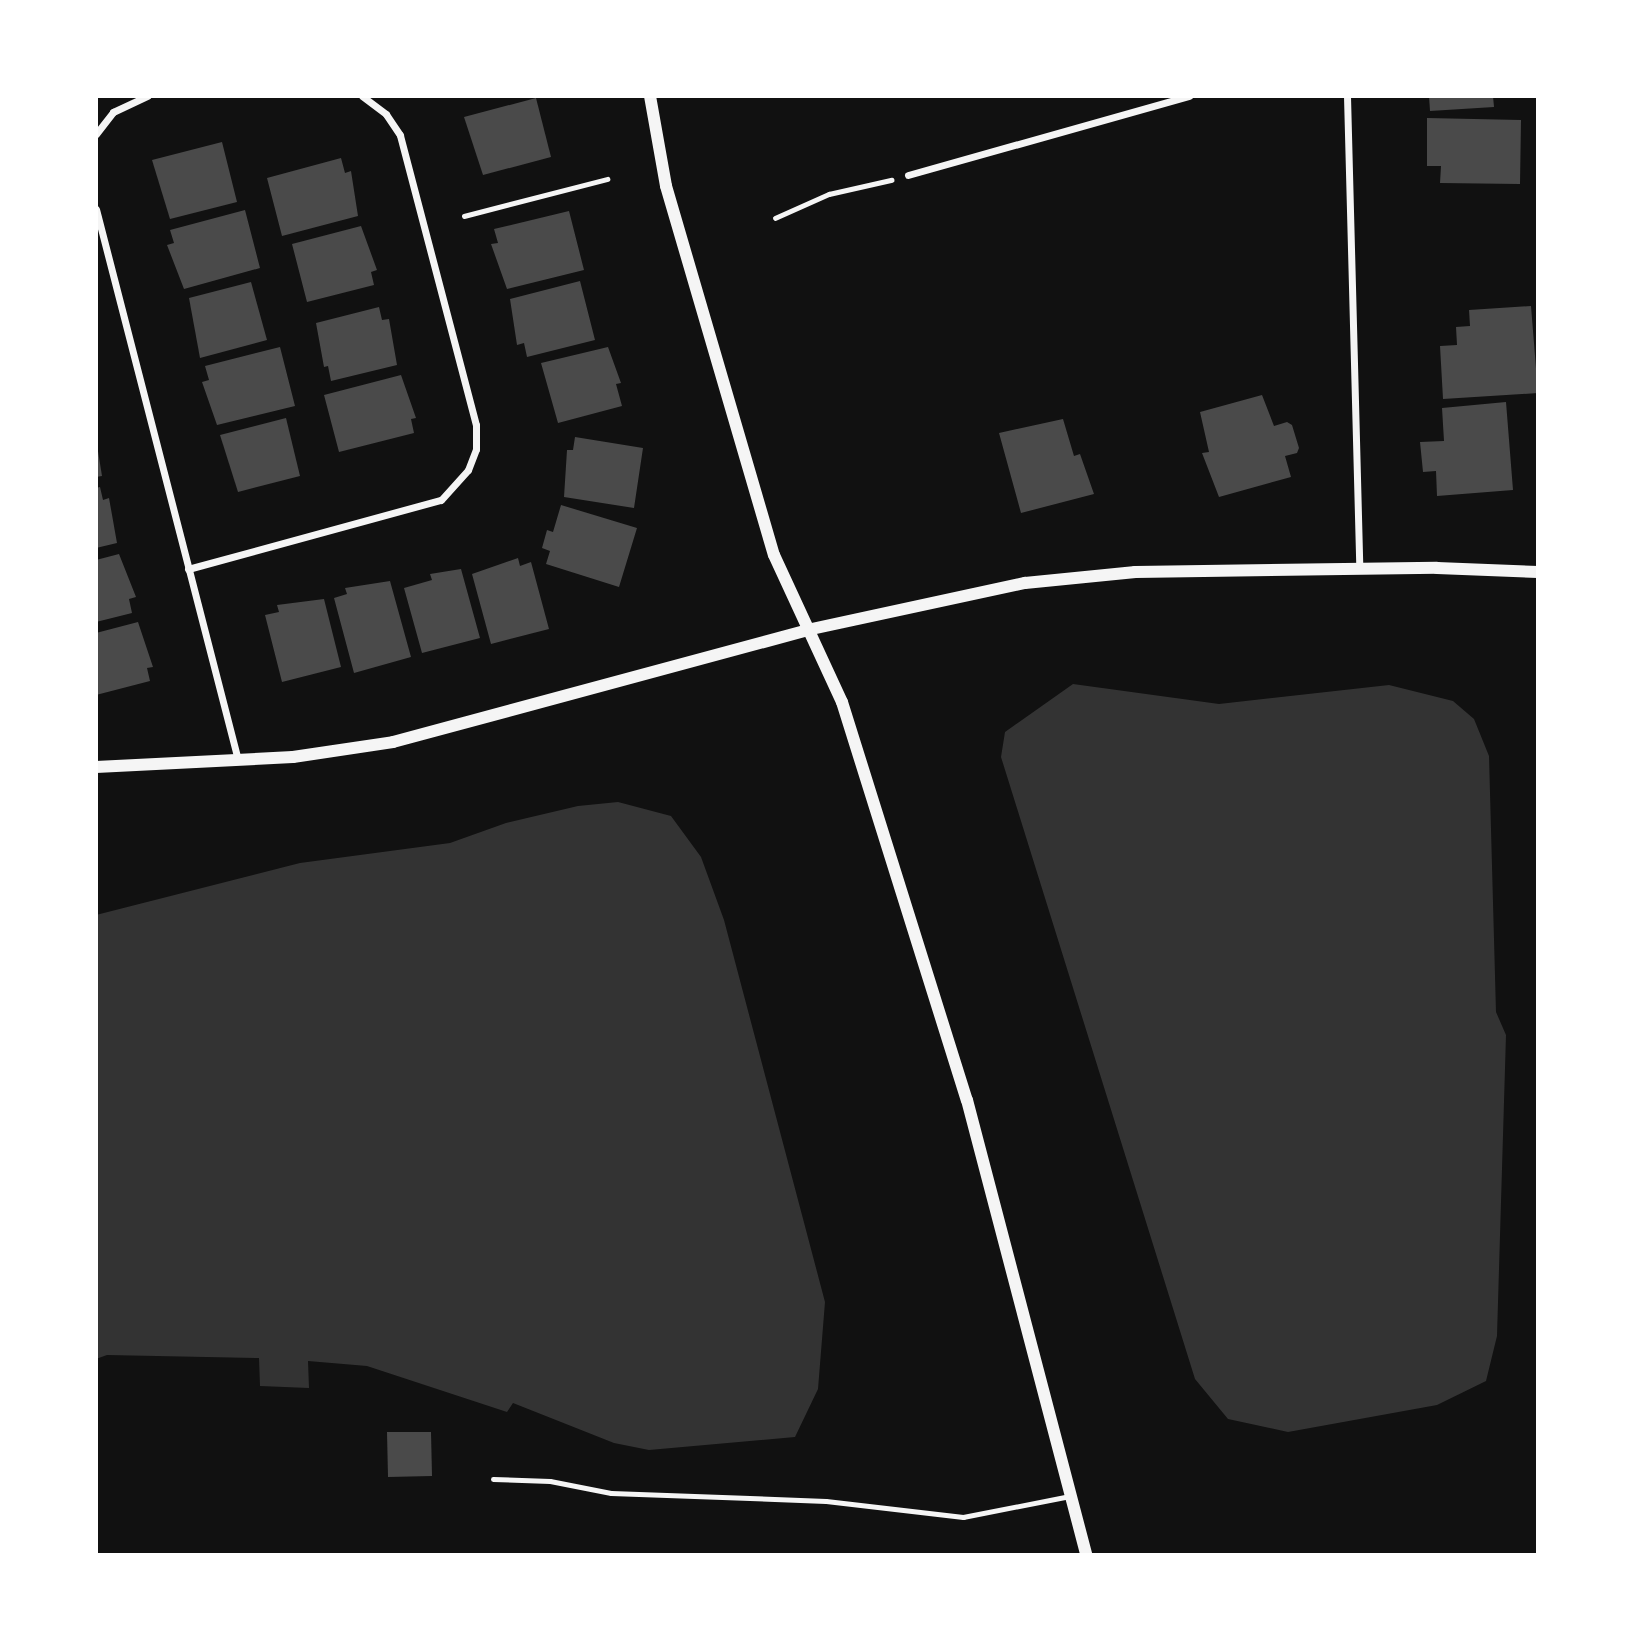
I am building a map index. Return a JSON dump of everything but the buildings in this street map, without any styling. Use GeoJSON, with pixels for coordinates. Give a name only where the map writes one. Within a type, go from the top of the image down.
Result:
{"type":"FeatureCollection","features":[{"type":"Feature","properties":{"kind":"street"},"geometry":{"type":"LineString","coordinates":[[96,134],[113,112],[147,96]]}},
{"type":"Feature","properties":{"kind":"street"},"geometry":{"type":"LineString","coordinates":[[188,569],[433,503],[457,486],[476,449],[476,425],[400,135],[386,114],[362,96]]}},
{"type":"Feature","properties":{"kind":"street"},"geometry":{"type":"LineString","coordinates":[[650,96],[666,186],[774,555],[842,702],[967,1100],[1086,1555]]}},
{"type":"Feature","properties":{"kind":"street"},"geometry":{"type":"LineString","coordinates":[[908,175],[1189,96]]}},
{"type":"Feature","properties":{"kind":"street"},"geometry":{"type":"LineString","coordinates":[[1347,96],[1359,570]]}},
{"type":"Feature","properties":{"kind":"street"},"geometry":{"type":"LineString","coordinates":[[96,209],[238,761]]}},
{"type":"Feature","properties":{"kind":"street"},"geometry":{"type":"LineString","coordinates":[[96,767],[238,761],[407,738],[807,630],[1025,583],[1135,572],[1538,572]]}},
{"type":"Feature","properties":{"kind":"lane"},"geometry":{"type":"LineString","coordinates":[[493,1479],[550,1482],[611,1493],[826,1501],[963,1517],[1072,1495]]}},
{"type":"Feature","properties":{"kind":"path"},"geometry":{"type":"LineString","coordinates":[[775,218],[829,194],[908,175]]}},
{"type":"Feature","properties":{"kind":"path"},"geometry":{"type":"LineString","coordinates":[[464,216],[607,179]]}},
{"type":"Feature","properties":{"kind":"shaded area"},"geometry":{"type":"Polygon","coordinates":[[[1073,684],[1219,704],[1389,685],[1453,701],[1474,719],[1489,756],[1496,1012],[1506,1035],[1497,1336],[1486,1381],[1437,1405],[1288,1432],[1228,1419],[1195,1379],[1001,757],[1005,732],[1073,684]]]}},
{"type":"Feature","properties":{"kind":"shaded area"},"geometry":{"type":"Polygon","coordinates":[[[618,802],[671,816],[701,857],[724,920],[825,1302],[818,1389],[795,1437],[649,1450],[614,1443],[513,1403],[507,1412],[367,1366],[308,1361],[309,1388],[260,1386],[259,1358],[107,1355],[96,1359],[96,915],[300,863],[450,843],[506,823],[578,806],[618,802]]]}}]}
